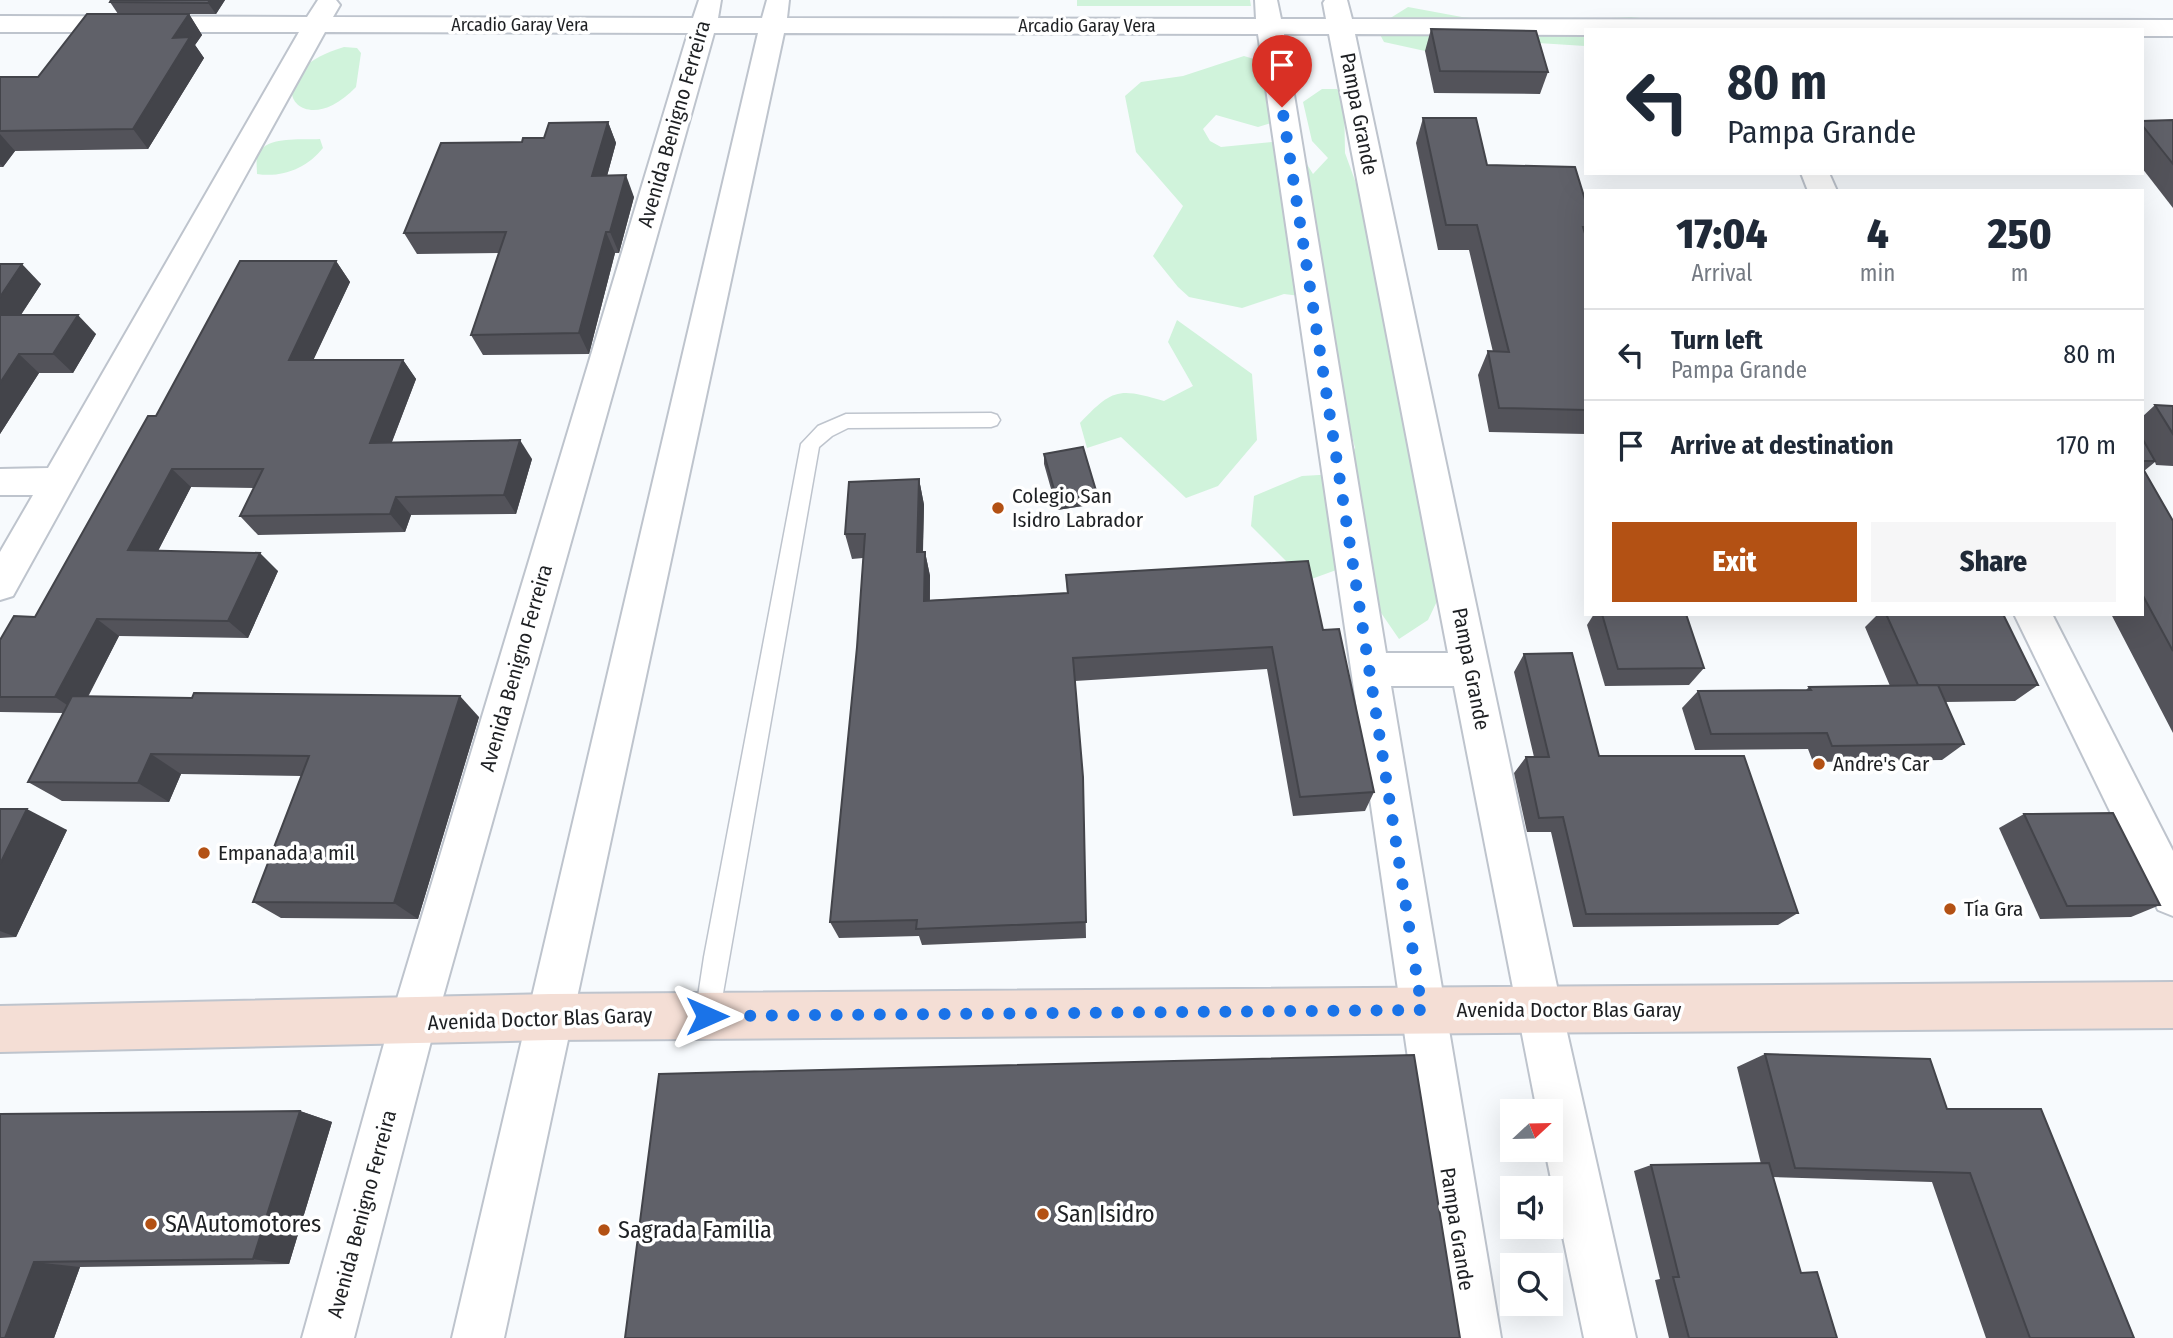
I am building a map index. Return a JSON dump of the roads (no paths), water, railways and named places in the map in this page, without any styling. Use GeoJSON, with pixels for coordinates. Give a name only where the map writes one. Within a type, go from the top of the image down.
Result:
{"type":"FeatureCollection","features":[{"type":"Feature","properties":{"kind":"street"},"geometry":{"type":"LineString","coordinates":[[1729,0],[1743,28]]}},
{"type":"Feature","properties":{"kind":"street"},"geometry":{"type":"LineString","coordinates":[[2142,0],[2170,31]]}},
{"type":"Feature","properties":{"kind":"street"},"geometry":{"type":"LineString","coordinates":[[0,585],[322,12]]}},
{"type":"Feature","properties":{"kind":"street","name":"Arcadio Garay Vera"},"geometry":{"type":"LineString","coordinates":[[0,24],[322,12],[1338,13],[1718,28]]}},
{"type":"Feature","properties":{"kind":"street","name":"Avenida Benigno Ferreira"},"geometry":{"type":"LineString","coordinates":[[328,1338],[413,1023],[707,13]]}},
{"type":"Feature","properties":{"kind":"street"},"geometry":{"type":"LineString","coordinates":[[478,1338],[776,13]]}},
{"type":"Feature","properties":{"kind":"street","name":"Pampa Grande"},"geometry":{"type":"LineString","coordinates":[[1267,13],[1475,1338]]}},
{"type":"Feature","properties":{"kind":"street","name":"Pampa Grande"},"geometry":{"type":"LineString","coordinates":[[1338,13],[1539,1010],[1610,1338]]}},
{"type":"Feature","properties":{"kind":"street","name":"Arcadio Garay Vera"},"geometry":{"type":"LineString","coordinates":[[2144,31],[2170,31]]}},
{"type":"Feature","properties":{"kind":"street"},"geometry":{"type":"LineString","coordinates":[[0,482],[58,481]]}},
{"type":"Feature","properties":{"kind":"street"},"geometry":{"type":"LineString","coordinates":[[2035,616],[2173,895]]}},
{"type":"Feature","properties":{"kind":"street"},"geometry":{"type":"LineString","coordinates":[[1369,670],[1472,670]]}},
{"type":"Feature","properties":{"kind":"street","name":"Avenida Doctor Blas Garay"},"geometry":{"type":"LineString","coordinates":[[0,1029],[413,1023],[551,1017],[2173,1005]]}},
{"type":"Feature","properties":{"kind":"lane"},"geometry":{"type":"LineString","coordinates":[[707,1016],[810,444],[825,431],[846,421],[991,420]]}},
{"type":"Feature","properties":{"kind":"place","name":"Colegio San Isidro Labrador"},"geometry":{"type":"Point","coordinates":[998,508]}},
{"type":"Feature","properties":{"kind":"place","name":"Andre's Car"},"geometry":{"type":"Point","coordinates":[1819,764]}},
{"type":"Feature","properties":{"kind":"place","name":"Empanada a mil"},"geometry":{"type":"Point","coordinates":[204,853]}},
{"type":"Feature","properties":{"kind":"place","name":"Tía Gra"},"geometry":{"type":"Point","coordinates":[1950,909]}},
{"type":"Feature","properties":{"kind":"place","name":"San Isidro"},"geometry":{"type":"Point","coordinates":[1043,1214]}},
{"type":"Feature","properties":{"kind":"place","name":"SA Automotores"},"geometry":{"type":"Point","coordinates":[151,1224]}},
{"type":"Feature","properties":{"kind":"place","name":"Sagrada Familia"},"geometry":{"type":"Point","coordinates":[604,1230]}}]}
